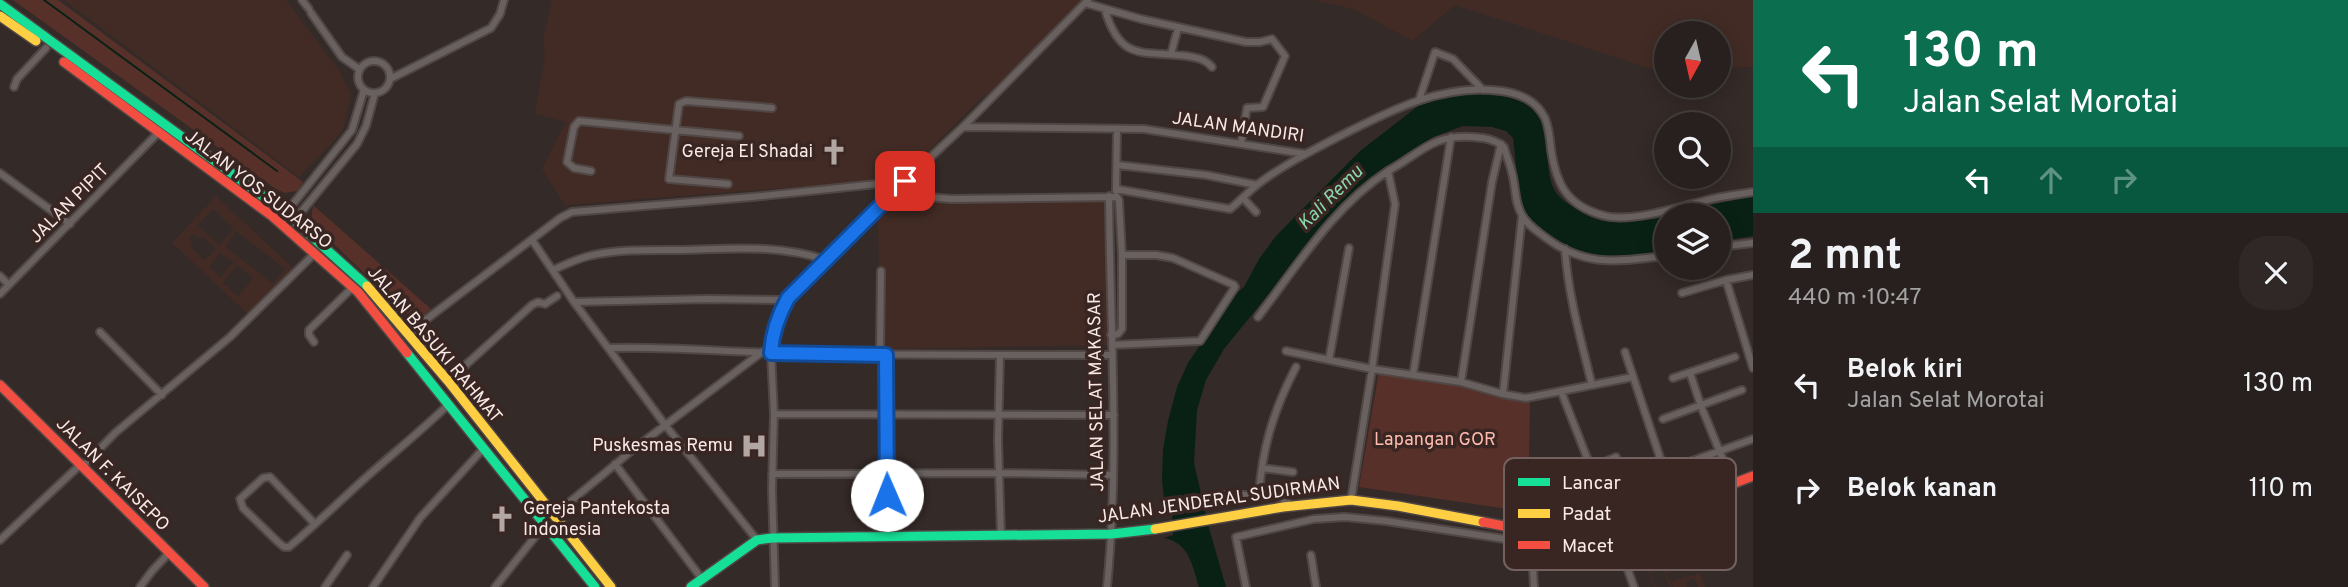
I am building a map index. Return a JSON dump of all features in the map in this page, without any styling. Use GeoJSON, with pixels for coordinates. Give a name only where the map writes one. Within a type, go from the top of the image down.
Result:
{"type":"FeatureCollection","features":[{"type":"Feature","properties":{"kind":"main road","name":"JALAN BASUKI RAHMAT"},"geometry":{"type":"LineString","coordinates":[[0,4],[72,62],[286,213],[369,288],[448,381],[611,587]]}},
{"type":"Feature","properties":{"kind":"main road","name":"JALAN YOS SUDARSO"},"geometry":{"type":"LineString","coordinates":[[0,16],[46,48],[72,62],[158,132],[279,221],[353,287],[595,587]]}},
{"type":"Feature","properties":{"kind":"main road"},"geometry":{"type":"LineString","coordinates":[[414,360],[423,353]]}},
{"type":"Feature","properties":{"kind":"main road","name":"JALAN F. KAISEPO"},"geometry":{"type":"LineString","coordinates":[[0,385],[204,587]]}},
{"type":"Feature","properties":{"kind":"main road","name":"JALAN JENDERAL SUDIRMAN"},"geometry":{"type":"LineString","coordinates":[[691,587],[757,540],[772,538],[1112,534],[1158,529],[1311,503],[1351,500],[1504,526]]}},
{"type":"Feature","properties":{"kind":"street"},"geometry":{"type":"LineString","coordinates":[[302,0],[342,57],[359,69]]}},
{"type":"Feature","properties":{"kind":"street"},"geometry":{"type":"LineString","coordinates":[[390,79],[491,29],[497,20],[503,0]]}},
{"type":"Feature","properties":{"kind":"street"},"geometry":{"type":"LineString","coordinates":[[775,587],[772,538],[774,414],[771,353],[774,328],[786,300],[905,181],[964,127],[1087,2],[1105,10],[1246,42],[1272,39],[1285,55],[1263,107],[1247,108],[1241,144]]}},
{"type":"Feature","properties":{"kind":"street"},"geometry":{"type":"LineString","coordinates":[[1105,10],[1113,33],[1126,46],[1141,53],[1203,59],[1212,67]]}},
{"type":"Feature","properties":{"kind":"street"},"geometry":{"type":"LineString","coordinates":[[1171,54],[1178,28]]}},
{"type":"Feature","properties":{"kind":"street"},"geometry":{"type":"LineString","coordinates":[[14,87],[17,79],[46,48]]}},
{"type":"Feature","properties":{"kind":"street"},"geometry":{"type":"LineString","coordinates":[[1419,100],[1435,52],[1453,60],[1483,90]]}},
{"type":"Feature","properties":{"kind":"street"},"geometry":{"type":"LineString","coordinates":[[288,229],[357,144],[366,126],[375,93],[387,86],[390,79],[385,65],[379,61],[364,63],[357,77],[364,90],[375,93]]}},
{"type":"Feature","properties":{"kind":"street"},"geometry":{"type":"LineString","coordinates":[[279,221],[352,130],[364,90]]}},
{"type":"Feature","properties":{"kind":"street","name":"JALAN MANDIRI"},"geometry":{"type":"LineString","coordinates":[[964,127],[1144,129],[1306,154],[1377,117],[1419,100],[1449,92],[1483,90],[1516,94],[1537,106],[1547,122],[1558,183],[1570,198],[1594,213],[1614,217],[1643,215],[1753,192]]}},
{"type":"Feature","properties":{"kind":"street"},"geometry":{"type":"LineString","coordinates":[[728,184],[668,179],[678,107],[683,100],[772,108]]}},
{"type":"Feature","properties":{"kind":"street"},"geometry":{"type":"LineString","coordinates":[[591,171],[574,168],[568,162],[574,127],[579,121],[739,136]]}},
{"type":"Feature","properties":{"kind":"street"},"geometry":{"type":"LineString","coordinates":[[1113,193],[1118,164],[1117,129]]}},
{"type":"Feature","properties":{"kind":"street","name":"JALAN PIPIT"},"geometry":{"type":"LineString","coordinates":[[0,294],[158,132]]}},
{"type":"Feature","properties":{"kind":"street"},"geometry":{"type":"LineString","coordinates":[[1413,375],[1451,137]]}},
{"type":"Feature","properties":{"kind":"street"},"geometry":{"type":"LineString","coordinates":[[1258,317],[1342,210],[1368,184],[1427,146],[1451,137],[1491,139],[1504,146],[1522,216],[1531,227],[1565,249],[1594,260],[1622,261],[1654,257]]}},
{"type":"Feature","properties":{"kind":"street"},"geometry":{"type":"LineString","coordinates":[[1461,382],[1492,183],[1501,144]]}},
{"type":"Feature","properties":{"kind":"street"},"geometry":{"type":"LineString","coordinates":[[898,188],[918,196],[951,198],[1113,193],[1229,209],[1257,185],[1306,154]]}},
{"type":"Feature","properties":{"kind":"street"},"geometry":{"type":"LineString","coordinates":[[1118,164],[1206,175],[1257,185]]}},
{"type":"Feature","properties":{"kind":"street"},"geometry":{"type":"LineString","coordinates":[[1351,500],[1395,204],[1388,171]]}},
{"type":"Feature","properties":{"kind":"street"},"geometry":{"type":"LineString","coordinates":[[0,173],[70,224]]}},
{"type":"Feature","properties":{"kind":"street"},"geometry":{"type":"LineString","coordinates":[[407,334],[560,218],[572,212],[905,181]]}},
{"type":"Feature","properties":{"kind":"street"},"geometry":{"type":"LineString","coordinates":[[1111,335],[1118,334],[1122,329],[1119,200],[1113,193]]}},
{"type":"Feature","properties":{"kind":"street","name":"JALAN SELAT MAKASAR"},"geometry":{"type":"LineString","coordinates":[[1107,587],[1112,534],[1114,415],[1111,335],[1113,193]]}},
{"type":"Feature","properties":{"kind":"street"},"geometry":{"type":"LineString","coordinates":[[1243,198],[1256,212]]}},
{"type":"Feature","properties":{"kind":"street"},"geometry":{"type":"LineString","coordinates":[[1503,394],[1522,216]]}},
{"type":"Feature","properties":{"kind":"street"},"geometry":{"type":"LineString","coordinates":[[532,240],[574,302],[666,426],[757,540]]}},
{"type":"Feature","properties":{"kind":"street"},"geometry":{"type":"LineString","coordinates":[[1731,246],[1753,243]]}},
{"type":"Feature","properties":{"kind":"street"},"geometry":{"type":"LineString","coordinates":[[1329,360],[1349,248]]}},
{"type":"Feature","properties":{"kind":"street"},"geometry":{"type":"LineString","coordinates":[[553,270],[595,255],[662,250],[773,249],[794,251],[826,260]]}},
{"type":"Feature","properties":{"kind":"street"},"geometry":{"type":"LineString","coordinates":[[1565,249],[1575,317],[1592,384]]}},
{"type":"Feature","properties":{"kind":"street"},"geometry":{"type":"LineString","coordinates":[[0,540],[115,433],[230,337],[315,253]]}},
{"type":"Feature","properties":{"kind":"street"},"geometry":{"type":"LineString","coordinates":[[1112,345],[1200,341],[1235,286],[1172,258],[1122,255]]}},
{"type":"Feature","properties":{"kind":"street"},"geometry":{"type":"LineString","coordinates":[[881,271],[888,537]]}},
{"type":"Feature","properties":{"kind":"street"},"geometry":{"type":"LineString","coordinates":[[1731,279],[1753,275]]}},
{"type":"Feature","properties":{"kind":"street"},"geometry":{"type":"LineString","coordinates":[[0,276],[8,284]]}},
{"type":"Feature","properties":{"kind":"street"},"geometry":{"type":"LineString","coordinates":[[1682,293],[1726,280],[1753,368]]}},
{"type":"Feature","properties":{"kind":"street"},"geometry":{"type":"LineString","coordinates":[[314,342],[309,330],[353,287]]}},
{"type":"Feature","properties":{"kind":"street"},"geometry":{"type":"LineString","coordinates":[[448,381],[532,305],[538,302],[545,304],[557,296]]}},
{"type":"Feature","properties":{"kind":"street"},"geometry":{"type":"LineString","coordinates":[[574,302],[786,300]]}},
{"type":"Feature","properties":{"kind":"street"},"geometry":{"type":"LineString","coordinates":[[100,332],[162,395]]}},
{"type":"Feature","properties":{"kind":"street"},"geometry":{"type":"LineString","coordinates":[[1745,344],[1753,341]]}},
{"type":"Feature","properties":{"kind":"street"},"geometry":{"type":"LineString","coordinates":[[609,348],[883,355],[1112,355]]}},
{"type":"Feature","properties":{"kind":"street"},"geometry":{"type":"LineString","coordinates":[[1286,351],[1372,369],[1461,382],[1526,398],[1633,377]]}},
{"type":"Feature","properties":{"kind":"street"},"geometry":{"type":"LineString","coordinates":[[495,587],[554,515],[615,464],[762,352]]}},
{"type":"Feature","properties":{"kind":"street"},"geometry":{"type":"LineString","coordinates":[[1625,352],[1660,458]]}},
{"type":"Feature","properties":{"kind":"street"},"geometry":{"type":"LineString","coordinates":[[1000,355],[998,473],[1001,536]]}},
{"type":"Feature","properties":{"kind":"street"},"geometry":{"type":"LineString","coordinates":[[1673,378],[1735,357]]}},
{"type":"Feature","properties":{"kind":"street"},"geometry":{"type":"LineString","coordinates":[[1259,495],[1262,468],[1276,407],[1296,367]]}},
{"type":"Feature","properties":{"kind":"street"},"geometry":{"type":"LineString","coordinates":[[1690,373],[1723,458]]}},
{"type":"Feature","properties":{"kind":"street"},"geometry":{"type":"LineString","coordinates":[[1663,419],[1742,390]]}},
{"type":"Feature","properties":{"kind":"street"},"geometry":{"type":"LineString","coordinates":[[1561,391],[1587,458]]}},
{"type":"Feature","properties":{"kind":"street"},"geometry":{"type":"LineString","coordinates":[[315,524],[270,477],[263,478],[240,499],[243,508],[284,547],[289,547],[315,524],[450,404]]}},
{"type":"Feature","properties":{"kind":"street"},"geometry":{"type":"LineString","coordinates":[[774,414],[1114,415]]}},
{"type":"Feature","properties":{"kind":"street"},"geometry":{"type":"LineString","coordinates":[[1700,458],[1753,439]]}},
{"type":"Feature","properties":{"kind":"street"},"geometry":{"type":"LineString","coordinates":[[373,587],[420,518],[484,448]]}},
{"type":"Feature","properties":{"kind":"street"},"geometry":{"type":"LineString","coordinates":[[615,464],[702,579]]}},
{"type":"Feature","properties":{"kind":"street"},"geometry":{"type":"LineString","coordinates":[[1262,468],[1293,472]]}},
{"type":"Feature","properties":{"kind":"street"},"geometry":{"type":"LineString","coordinates":[[772,474],[1112,475]]}},
{"type":"Feature","properties":{"kind":"street"},"geometry":{"type":"LineString","coordinates":[[1217,495],[1279,496],[1290,506]]}},
{"type":"Feature","properties":{"kind":"street"},"geometry":{"type":"LineString","coordinates":[[1311,503],[1314,519]]}},
{"type":"Feature","properties":{"kind":"street"},"geometry":{"type":"LineString","coordinates":[[1246,587],[1235,540],[1237,537],[1314,519],[1354,517],[1504,539]]}},
{"type":"Feature","properties":{"kind":"street"},"geometry":{"type":"LineString","coordinates":[[140,587],[168,554]]}},
{"type":"Feature","properties":{"kind":"street"},"geometry":{"type":"LineString","coordinates":[[325,587],[347,555]]}},
{"type":"Feature","properties":{"kind":"street"},"geometry":{"type":"LineString","coordinates":[[1311,555],[1314,587],[1323,587]]}},
{"type":"Feature","properties":{"kind":"street"},"geometry":{"type":"LineString","coordinates":[[1628,570],[1634,587]]}},
{"type":"Feature","properties":{"kind":"shaded area"},"geometry":{"type":"Polygon","coordinates":[[[64,0],[286,0],[340,72],[351,95],[342,132],[299,177],[64,0]]]}},
{"type":"Feature","properties":{"kind":"shaded area"},"geometry":{"type":"Polygon","coordinates":[[[552,0],[1085,0],[987,96],[985,94],[903,179],[565,205],[542,169],[566,122],[535,114],[545,56],[543,41],[552,0]]]}},
{"type":"Feature","properties":{"kind":"shaded area"},"geometry":{"type":"Polygon","coordinates":[[[1313,0],[1753,0],[1753,67],[1731,68],[1731,21],[1654,21],[1654,69],[1455,5],[1412,41],[1354,9],[1313,0]]]}},
{"type":"Feature","properties":{"kind":"shaded area"},"geometry":{"type":"Polygon","coordinates":[[[904,187],[936,196],[1105,193],[1108,345],[880,349],[878,219],[904,187]]]}},
{"type":"Feature","properties":{"kind":"shaded area"},"geometry":{"type":"Polygon","coordinates":[[[216,196],[293,268],[249,315],[172,243],[216,196]],[[213,209],[198,225],[219,245],[234,229],[213,209]],[[236,231],[225,246],[273,284],[285,269],[236,231]],[[194,234],[189,239],[192,244],[190,246],[204,260],[216,249],[203,236],[199,239],[194,234]],[[220,253],[209,267],[221,277],[233,262],[220,253]],[[237,265],[223,283],[238,296],[253,278],[237,265]]]}},
{"type":"Feature","properties":{"kind":"shaded area"},"geometry":{"type":"Polygon","coordinates":[[[1648,570],[1656,587],[1654,587],[1648,570]]]}},
{"type":"Feature","properties":{"kind":"shaded area"},"geometry":{"type":"Polygon","coordinates":[[[1663,570],[1670,582],[1700,573],[1705,587],[1698,587],[1694,578],[1685,582],[1687,587],[1673,587],[1671,583],[1670,587],[1663,570]]]}},
{"type":"Feature","properties":{"kind":"green space"},"geometry":{"type":"Polygon","coordinates":[[[13,0],[58,0],[303,182],[297,191],[285,193],[276,189],[13,0]]]}},
{"type":"Feature","properties":{"kind":"green space"},"geometry":{"type":"Polygon","coordinates":[[[313,205],[431,309],[415,322],[311,222],[313,205]]]}},
{"type":"Feature","properties":{"kind":"green space","name":"Lapangan GOR"},"geometry":{"type":"Polygon","coordinates":[[[1379,371],[1530,399],[1529,458],[1504,458],[1504,508],[1359,487],[1379,371]]]}},
{"type":"Feature","properties":{"kind":"water","name":"Kali Remu"},"geometry":{"type":"Polygon","coordinates":[[[1474,91],[1502,93],[1527,101],[1536,110],[1546,132],[1551,180],[1559,196],[1593,218],[1601,220],[1614,222],[1654,216],[1654,254],[1629,257],[1590,256],[1560,244],[1537,229],[1526,217],[1519,195],[1513,138],[1506,131],[1492,127],[1463,126],[1433,137],[1356,190],[1224,349],[1206,380],[1197,410],[1194,463],[1226,587],[1199,587],[1184,550],[1164,538],[1173,535],[1172,511],[1164,500],[1163,450],[1177,387],[1188,363],[1234,295],[1244,287],[1259,259],[1276,236],[1360,151],[1422,103],[1445,95],[1474,91]]]}},
{"type":"Feature","properties":{"kind":"water"},"geometry":{"type":"Polygon","coordinates":[[[1753,196],[1753,236],[1731,239],[1731,203],[1719,203],[1753,196]]]}},
{"type":"Feature","properties":{"kind":"waterway"},"geometry":{"type":"LineString","coordinates":[[44,0],[277,171]]}},
{"type":"Feature","properties":{"kind":"traffic: fast"},"geometry":{"type":"LineString","coordinates":[[0,4],[286,213],[367,286]]}},
{"type":"Feature","properties":{"kind":"traffic: fast"},"geometry":{"type":"LineString","coordinates":[[407,353],[595,587]]}},
{"type":"Feature","properties":{"kind":"traffic: fast"},"geometry":{"type":"LineString","coordinates":[[691,587],[757,540],[772,538],[1112,534],[1155,529]]}},
{"type":"Feature","properties":{"kind":"traffic: slow"},"geometry":{"type":"LineString","coordinates":[[0,16],[36,41]]}},
{"type":"Feature","properties":{"kind":"traffic: slow"},"geometry":{"type":"LineString","coordinates":[[367,286],[448,381],[611,587]]}},
{"type":"Feature","properties":{"kind":"traffic: slow"},"geometry":{"type":"LineString","coordinates":[[1155,529],[1283,507],[1351,500],[1483,522]]}},
{"type":"Feature","properties":{"kind":"traffic: jam"},"geometry":{"type":"LineString","coordinates":[[64,62],[272,216],[358,292],[407,353]]}},
{"type":"Feature","properties":{"kind":"traffic: jam"},"geometry":{"type":"LineString","coordinates":[[0,385],[204,587]]}},
{"type":"Feature","properties":{"kind":"traffic: jam"},"geometry":{"type":"LineString","coordinates":[[1736,483],[1753,476]]}},
{"type":"Feature","properties":{"kind":"traffic: jam"},"geometry":{"type":"LineString","coordinates":[[1483,522],[1504,526]]}},
{"type":"Feature","properties":{"kind":"place","name":"Gereja El Shadai"},"geometry":{"type":"Point","coordinates":[834,152]}},
{"type":"Feature","properties":{"kind":"place","name":"Puskesmas Remu"},"geometry":{"type":"Point","coordinates":[754,446]}},
{"type":"Feature","properties":{"kind":"place","name":"Gereja Pantekosta Indonesia"},"geometry":{"type":"Point","coordinates":[502,519]}},
{"type":"Feature","properties":{"kind":"route"},"geometry":{"type":"LineString","coordinates":[[887,495],[886,355],[771,353],[771,345],[774,328],[788,298],[905,181]]}}]}
